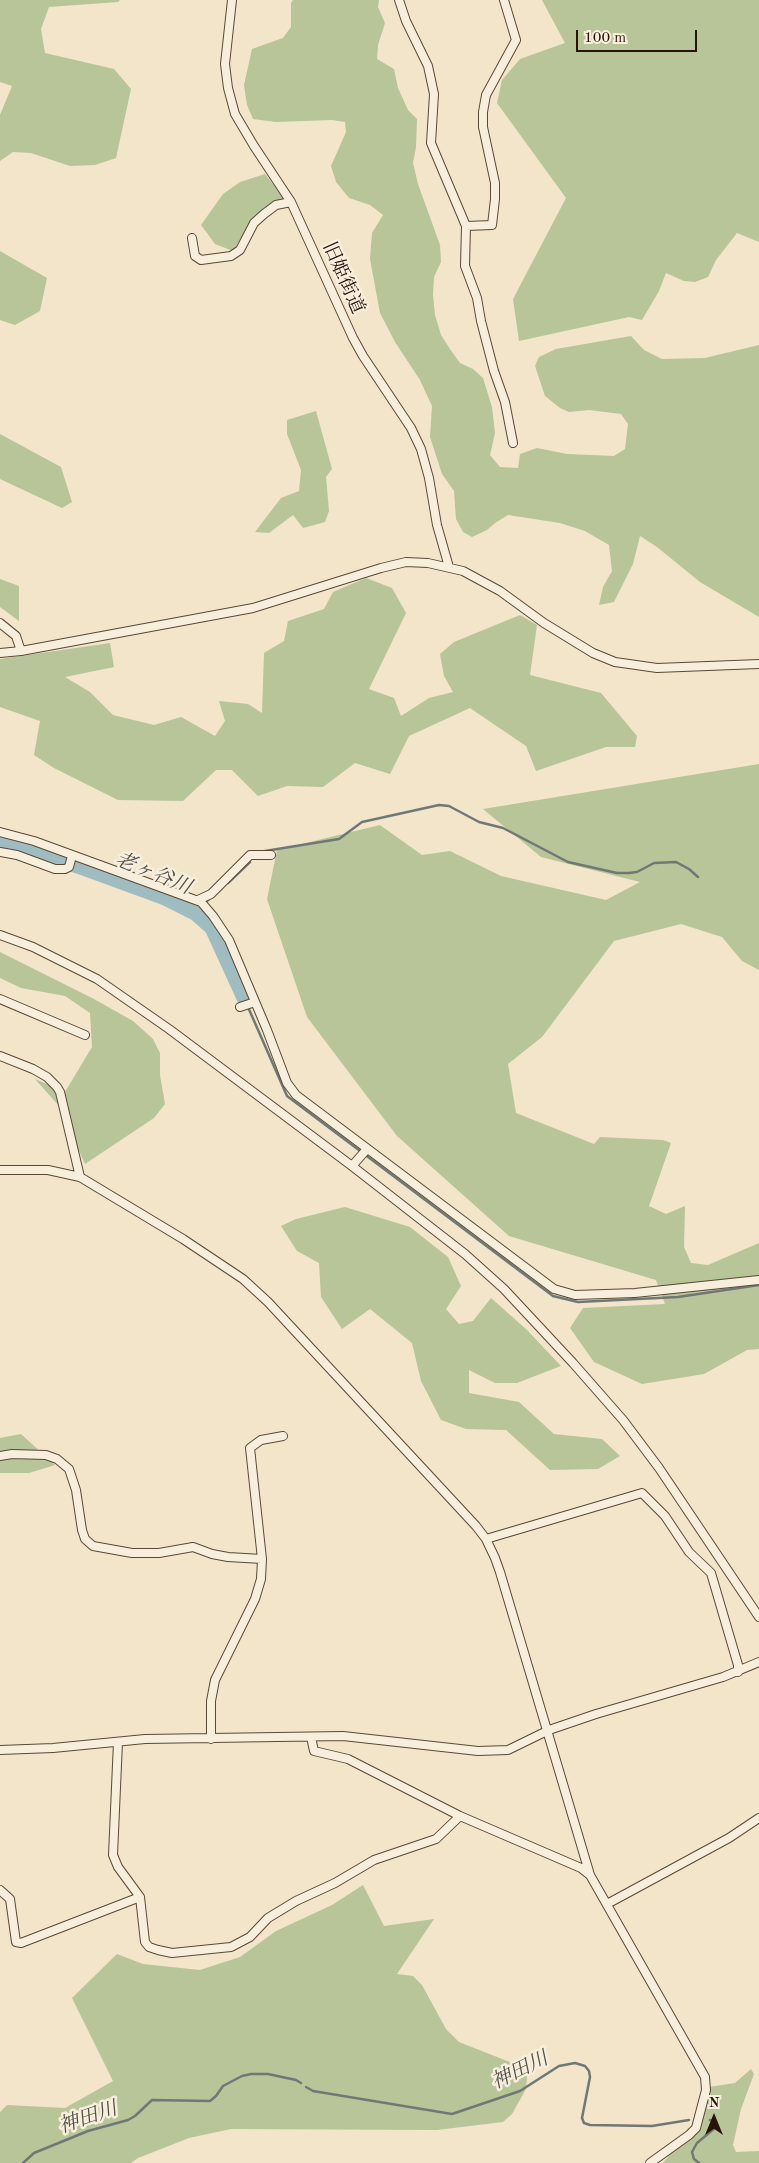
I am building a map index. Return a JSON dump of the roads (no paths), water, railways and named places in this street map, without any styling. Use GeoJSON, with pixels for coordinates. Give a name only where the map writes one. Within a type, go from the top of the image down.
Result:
{"type":"FeatureCollection","features":[{"type":"Feature","properties":{"kind":"street","name":"旧姫街道"},"geometry":{"type":"LineString","coordinates":[[232,0],[225,64],[228,88],[235,114],[291,202],[353,338],[411,428],[421,449],[429,478],[437,525],[449,566]]}},
{"type":"Feature","properties":{"kind":"street"},"geometry":{"type":"LineString","coordinates":[[399,0],[406,21],[428,66],[434,94],[431,143],[466,226],[465,266],[477,298],[494,371],[505,402],[513,443]]}},
{"type":"Feature","properties":{"kind":"street"},"geometry":{"type":"LineString","coordinates":[[466,226],[492,226],[496,199],[495,183],[483,127],[483,112],[486,95],[516,40],[504,0]]}},
{"type":"Feature","properties":{"kind":"street"},"geometry":{"type":"LineString","coordinates":[[192,238],[195,256],[201,260],[231,256],[240,250],[254,223],[264,214],[276,205],[291,202]]}},
{"type":"Feature","properties":{"kind":"street"},"geometry":{"type":"LineString","coordinates":[[0,653],[21,652],[253,608],[406,562],[449,566],[478,579],[593,653],[615,662],[657,668],[759,664]]}},
{"type":"Feature","properties":{"kind":"street"},"geometry":{"type":"LineString","coordinates":[[0,623],[16,636],[21,652]]}},
{"type":"Feature","properties":{"kind":"street"},"geometry":{"type":"LineString","coordinates":[[0,832],[34,841],[202,903],[229,940],[256,1002],[287,1083],[296,1095],[366,1151],[554,1289],[575,1295],[635,1293],[759,1280]]}},
{"type":"Feature","properties":{"kind":"street"},"geometry":{"type":"LineString","coordinates":[[0,852],[18,855],[55,869],[69,867],[72,856]]}},
{"type":"Feature","properties":{"kind":"street"},"geometry":{"type":"LineString","coordinates":[[202,903],[250,855],[271,855]]}},
{"type":"Feature","properties":{"kind":"street"},"geometry":{"type":"LineString","coordinates":[[0,935],[33,947],[97,979],[355,1163],[465,1254],[504,1290],[573,1362],[623,1420],[659,1468],[759,1617]]}},
{"type":"Feature","properties":{"kind":"street"},"geometry":{"type":"LineString","coordinates":[[0,1000],[85,1035]]}},
{"type":"Feature","properties":{"kind":"street"},"geometry":{"type":"LineString","coordinates":[[240,1008],[256,1002]]}},
{"type":"Feature","properties":{"kind":"street"},"geometry":{"type":"LineString","coordinates":[[0,1056],[33,1069],[47,1077],[57,1087],[60,1092],[80,1177]]}},
{"type":"Feature","properties":{"kind":"street"},"geometry":{"type":"LineString","coordinates":[[355,1163],[366,1151]]}},
{"type":"Feature","properties":{"kind":"street"},"geometry":{"type":"LineString","coordinates":[[0,1170],[48,1170],[80,1177],[191,1244],[253,1287],[470,1520],[486,1540],[496,1558],[549,1730],[590,1875],[706,2077],[706,2090],[696,2128],[650,2163]]}},
{"type":"Feature","properties":{"kind":"street"},"geometry":{"type":"LineString","coordinates":[[211,1738],[211,1701],[215,1680],[255,1599],[261,1579],[262,1559],[250,1448],[261,1440],[283,1436]]}},
{"type":"Feature","properties":{"kind":"street"},"geometry":{"type":"LineString","coordinates":[[0,1456],[12,1454],[46,1455],[57,1459],[69,1469],[76,1490],[82,1530],[85,1539],[93,1546],[132,1553],[159,1553],[192,1547],[212,1554],[262,1559]]}},
{"type":"Feature","properties":{"kind":"street"},"geometry":{"type":"LineString","coordinates":[[486,1540],[642,1493],[665,1516],[689,1552],[711,1573],[738,1665],[738,1672]]}},
{"type":"Feature","properties":{"kind":"street"},"geometry":{"type":"LineString","coordinates":[[0,1750],[53,1748],[145,1739],[343,1736],[478,1751],[508,1750],[549,1730],[596,1714],[738,1672],[759,1662]]}},
{"type":"Feature","properties":{"kind":"street"},"geometry":{"type":"LineString","coordinates":[[311,1737],[314,1751],[348,1760],[460,1816],[581,1868],[590,1875]]}},
{"type":"Feature","properties":{"kind":"street"},"geometry":{"type":"LineString","coordinates":[[118,1742],[113,1855],[118,1867],[140,1897],[145,1942],[149,1947],[172,1953],[232,1947],[250,1937],[268,1918],[296,1901],[374,1860],[436,1839],[460,1816]]}},
{"type":"Feature","properties":{"kind":"street"},"geometry":{"type":"LineString","coordinates":[[607,1904],[729,1838],[759,1818]]}},
{"type":"Feature","properties":{"kind":"street"},"geometry":{"type":"LineString","coordinates":[[0,1890],[10,1899],[16,1942],[21,1943],[140,1897]]}},
{"type":"Feature","properties":{"kind":"waterway"},"geometry":{"type":"LineString","coordinates":[[265,851],[339,839],[362,822],[439,805],[449,806],[479,822],[503,828],[568,862],[617,873],[637,872],[654,863],[676,862],[689,869],[698,877]]}},
{"type":"Feature","properties":{"kind":"waterway","name":"老ヶ谷川"},"geometry":{"type":"LineString","coordinates":[[0,843],[26,849],[86,869],[165,898],[195,913],[212,928],[244,998]]}},
{"type":"Feature","properties":{"kind":"waterway"},"geometry":{"type":"LineString","coordinates":[[228,883],[250,862]]}},
{"type":"Feature","properties":{"kind":"waterway"},"geometry":{"type":"LineString","coordinates":[[195,913],[212,896]]}},
{"type":"Feature","properties":{"kind":"waterway"},"geometry":{"type":"LineString","coordinates":[[244,998],[287,1096],[553,1296],[578,1302],[678,1297],[759,1285]]}},
{"type":"Feature","properties":{"kind":"waterway","name":"神田川"},"geometry":{"type":"LineString","coordinates":[[306,2087],[313,2091],[452,2114],[520,2091],[559,2066],[575,2063],[585,2066],[589,2071],[590,2077],[582,2118],[584,2123],[590,2125],[652,2126],[689,2120]]}},
{"type":"Feature","properties":{"kind":"waterway","name":"神田川"},"geometry":{"type":"LineString","coordinates":[[23,2163],[34,2153],[88,2131],[128,2120],[152,2100],[210,2101],[223,2086],[242,2076],[251,2074],[268,2074],[296,2080],[301,2083]]}},
{"type":"Feature","properties":{"kind":"waterway"},"geometry":{"type":"LineString","coordinates":[[699,2163],[694,2159],[692,2152],[697,2143],[715,2128],[715,2122],[710,2120]]}}]}
